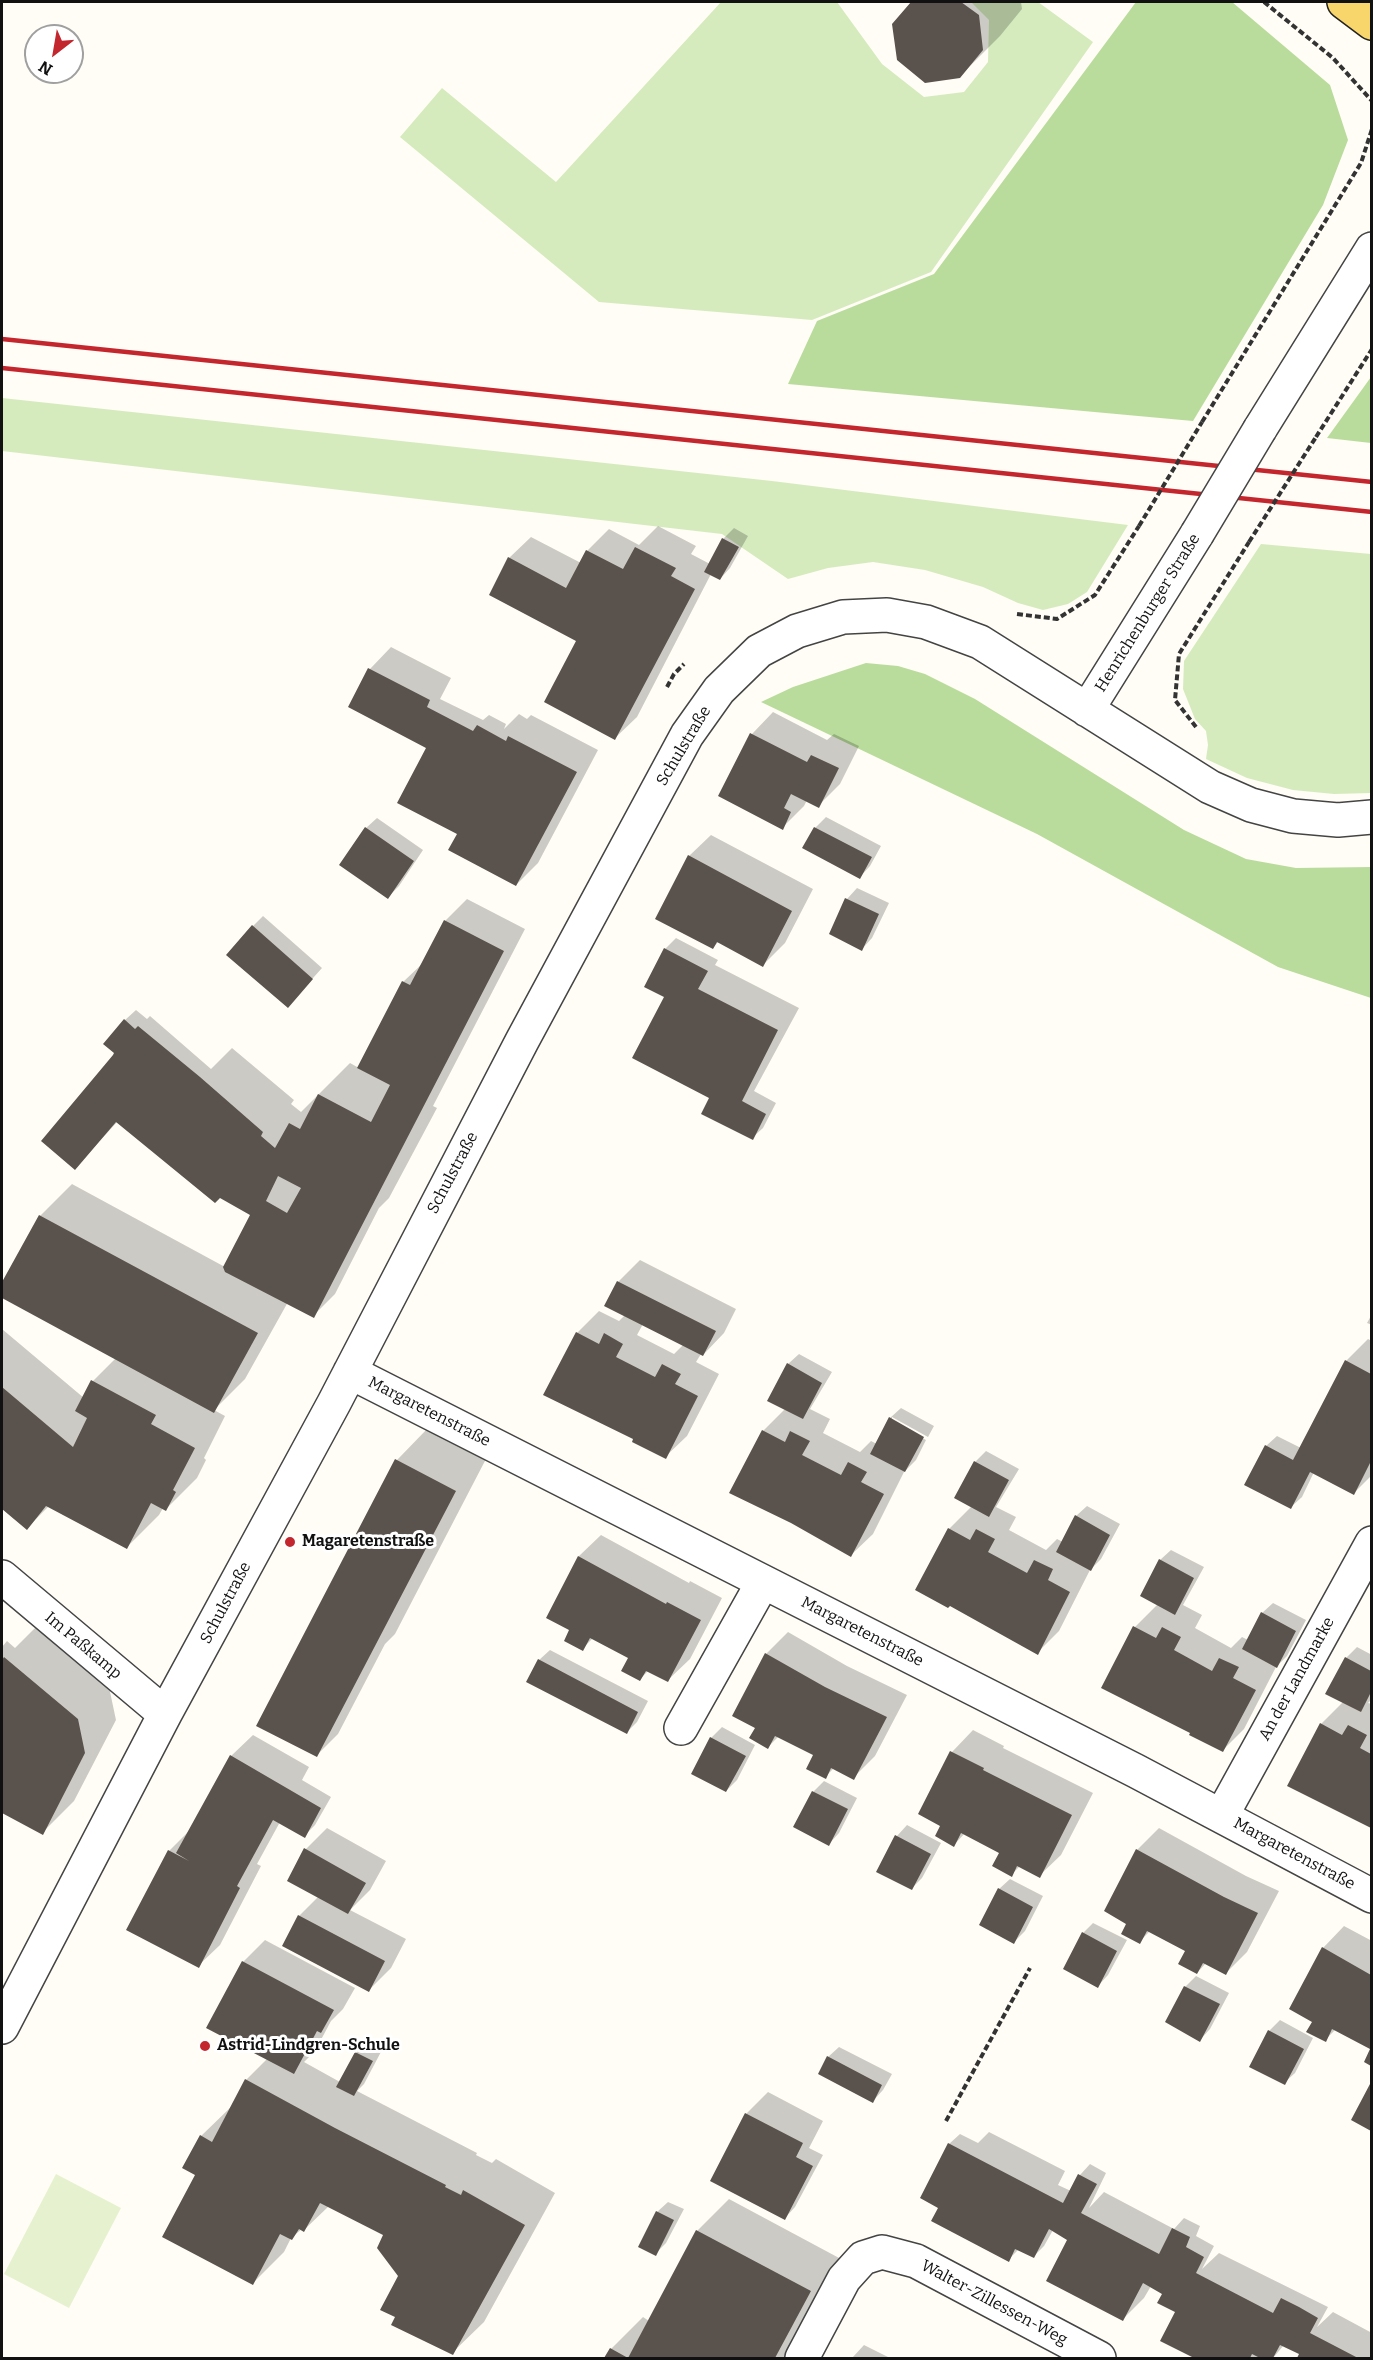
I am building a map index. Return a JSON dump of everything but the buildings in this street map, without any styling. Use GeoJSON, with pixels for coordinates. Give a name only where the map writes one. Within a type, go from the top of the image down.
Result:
{"type":"FeatureCollection","features":[{"type":"Feature","properties":{"kind":"main road"},"geometry":{"type":"LineString","coordinates":[[1344,2],[1371,23]]}},
{"type":"Feature","properties":{"kind":"street","name":"Henrichenburger Straße"},"geometry":{"type":"LineString","coordinates":[[1371,249],[1087,710],[1210,787],[1251,805],[1293,816],[1338,820],[1371,817]]}},
{"type":"Feature","properties":{"kind":"street","name":"Schulstraße"},"geometry":{"type":"LineString","coordinates":[[2,2028],[165,1714],[350,1372],[522,1041],[687,735],[719,690],[759,651],[797,631],[843,618],[887,615],[926,622],[980,642],[1087,710]]}},
{"type":"Feature","properties":{"kind":"street","name":"Margaretenstraße"},"geometry":{"type":"LineString","coordinates":[[350,1372],[1222,1815],[1371,1896]]}},
{"type":"Feature","properties":{"kind":"street","name":"An der Landmarke"},"geometry":{"type":"LineString","coordinates":[[1222,1815],[1371,1543]]}},
{"type":"Feature","properties":{"kind":"street","name":"Im Paßkamp"},"geometry":{"type":"LineString","coordinates":[[2,1577],[165,1714]]}},
{"type":"Feature","properties":{"kind":"street"},"geometry":{"type":"LineString","coordinates":[[681,1728],[763,1582]]}},
{"type":"Feature","properties":{"kind":"street","name":"Walter-Zillessen-Weg"},"geometry":{"type":"LineString","coordinates":[[802,2358],[844,2279],[862,2258],[882,2252],[916,2261],[1099,2358]]}},
{"type":"Feature","properties":{"kind":"path"},"geometry":{"type":"LineString","coordinates":[[1264,2],[1334,58],[1371,101]]}},
{"type":"Feature","properties":{"kind":"path"},"geometry":{"type":"LineString","coordinates":[[1138,526],[1361,163],[1371,129]]}},
{"type":"Feature","properties":{"kind":"path"},"geometry":{"type":"LineString","coordinates":[[1202,736],[1175,700],[1179,654],[1371,350]]}},
{"type":"Feature","properties":{"kind":"path"},"geometry":{"type":"LineString","coordinates":[[946,2121],[1030,1968]]}},
{"type":"Feature","properties":{"kind":"green space"},"geometry":{"type":"Polygon","coordinates":[[[721,2],[837,2],[882,64],[924,97],[964,92],[988,62],[989,20],[971,2],[1038,2],[1093,42],[931,272],[812,320],[599,302],[400,137],[442,88],[556,182],[721,2]]]}},
{"type":"Feature","properties":{"kind":"green space"},"geometry":{"type":"Polygon","coordinates":[[[1136,2],[1232,2],[1330,85],[1348,140],[1323,205],[1193,421],[788,384],[817,321],[934,274],[1136,2]]]}},
{"type":"Feature","properties":{"kind":"green space"},"geometry":{"type":"Polygon","coordinates":[[[1371,377],[1371,443],[1327,438],[1371,377]]]}},
{"type":"Feature","properties":{"kind":"green space"},"geometry":{"type":"Polygon","coordinates":[[[2,398],[772,481],[1128,525],[1087,592],[1068,604],[1043,610],[1018,603],[983,587],[925,570],[873,562],[828,568],[788,579],[722,534],[2,451],[2,398]]]}},
{"type":"Feature","properties":{"kind":"green space"},"geometry":{"type":"Polygon","coordinates":[[[1261,544],[1371,554],[1371,793],[1334,794],[1293,790],[1247,778],[1206,759],[1208,745],[1206,731],[1195,719],[1183,689],[1184,661],[1261,544]]]}},
{"type":"Feature","properties":{"kind":"green space"},"geometry":{"type":"Polygon","coordinates":[[[866,663],[898,666],[925,674],[975,699],[1184,830],[1246,859],[1296,868],[1371,867],[1371,998],[1278,967],[1037,834],[761,702],[793,687],[866,663]]]}},
{"type":"Feature","properties":{"kind":"green space"},"geometry":{"type":"Polygon","coordinates":[[[56,2174],[121,2208],[69,2308],[4,2274],[56,2174]]]}},
{"type":"Feature","properties":{"kind":"railway"},"geometry":{"type":"LineString","coordinates":[[2,339],[1372,482]]}},
{"type":"Feature","properties":{"kind":"railway"},"geometry":{"type":"LineString","coordinates":[[2,368],[1372,512]]}},
{"type":"Feature","properties":{"kind":"place","name":"Magaretenstraße"},"geometry":{"type":"Point","coordinates":[290,1542]}},
{"type":"Feature","properties":{"kind":"place","name":"Astrid-Lindgren-Schule"},"geometry":{"type":"Point","coordinates":[205,2046]}}]}
